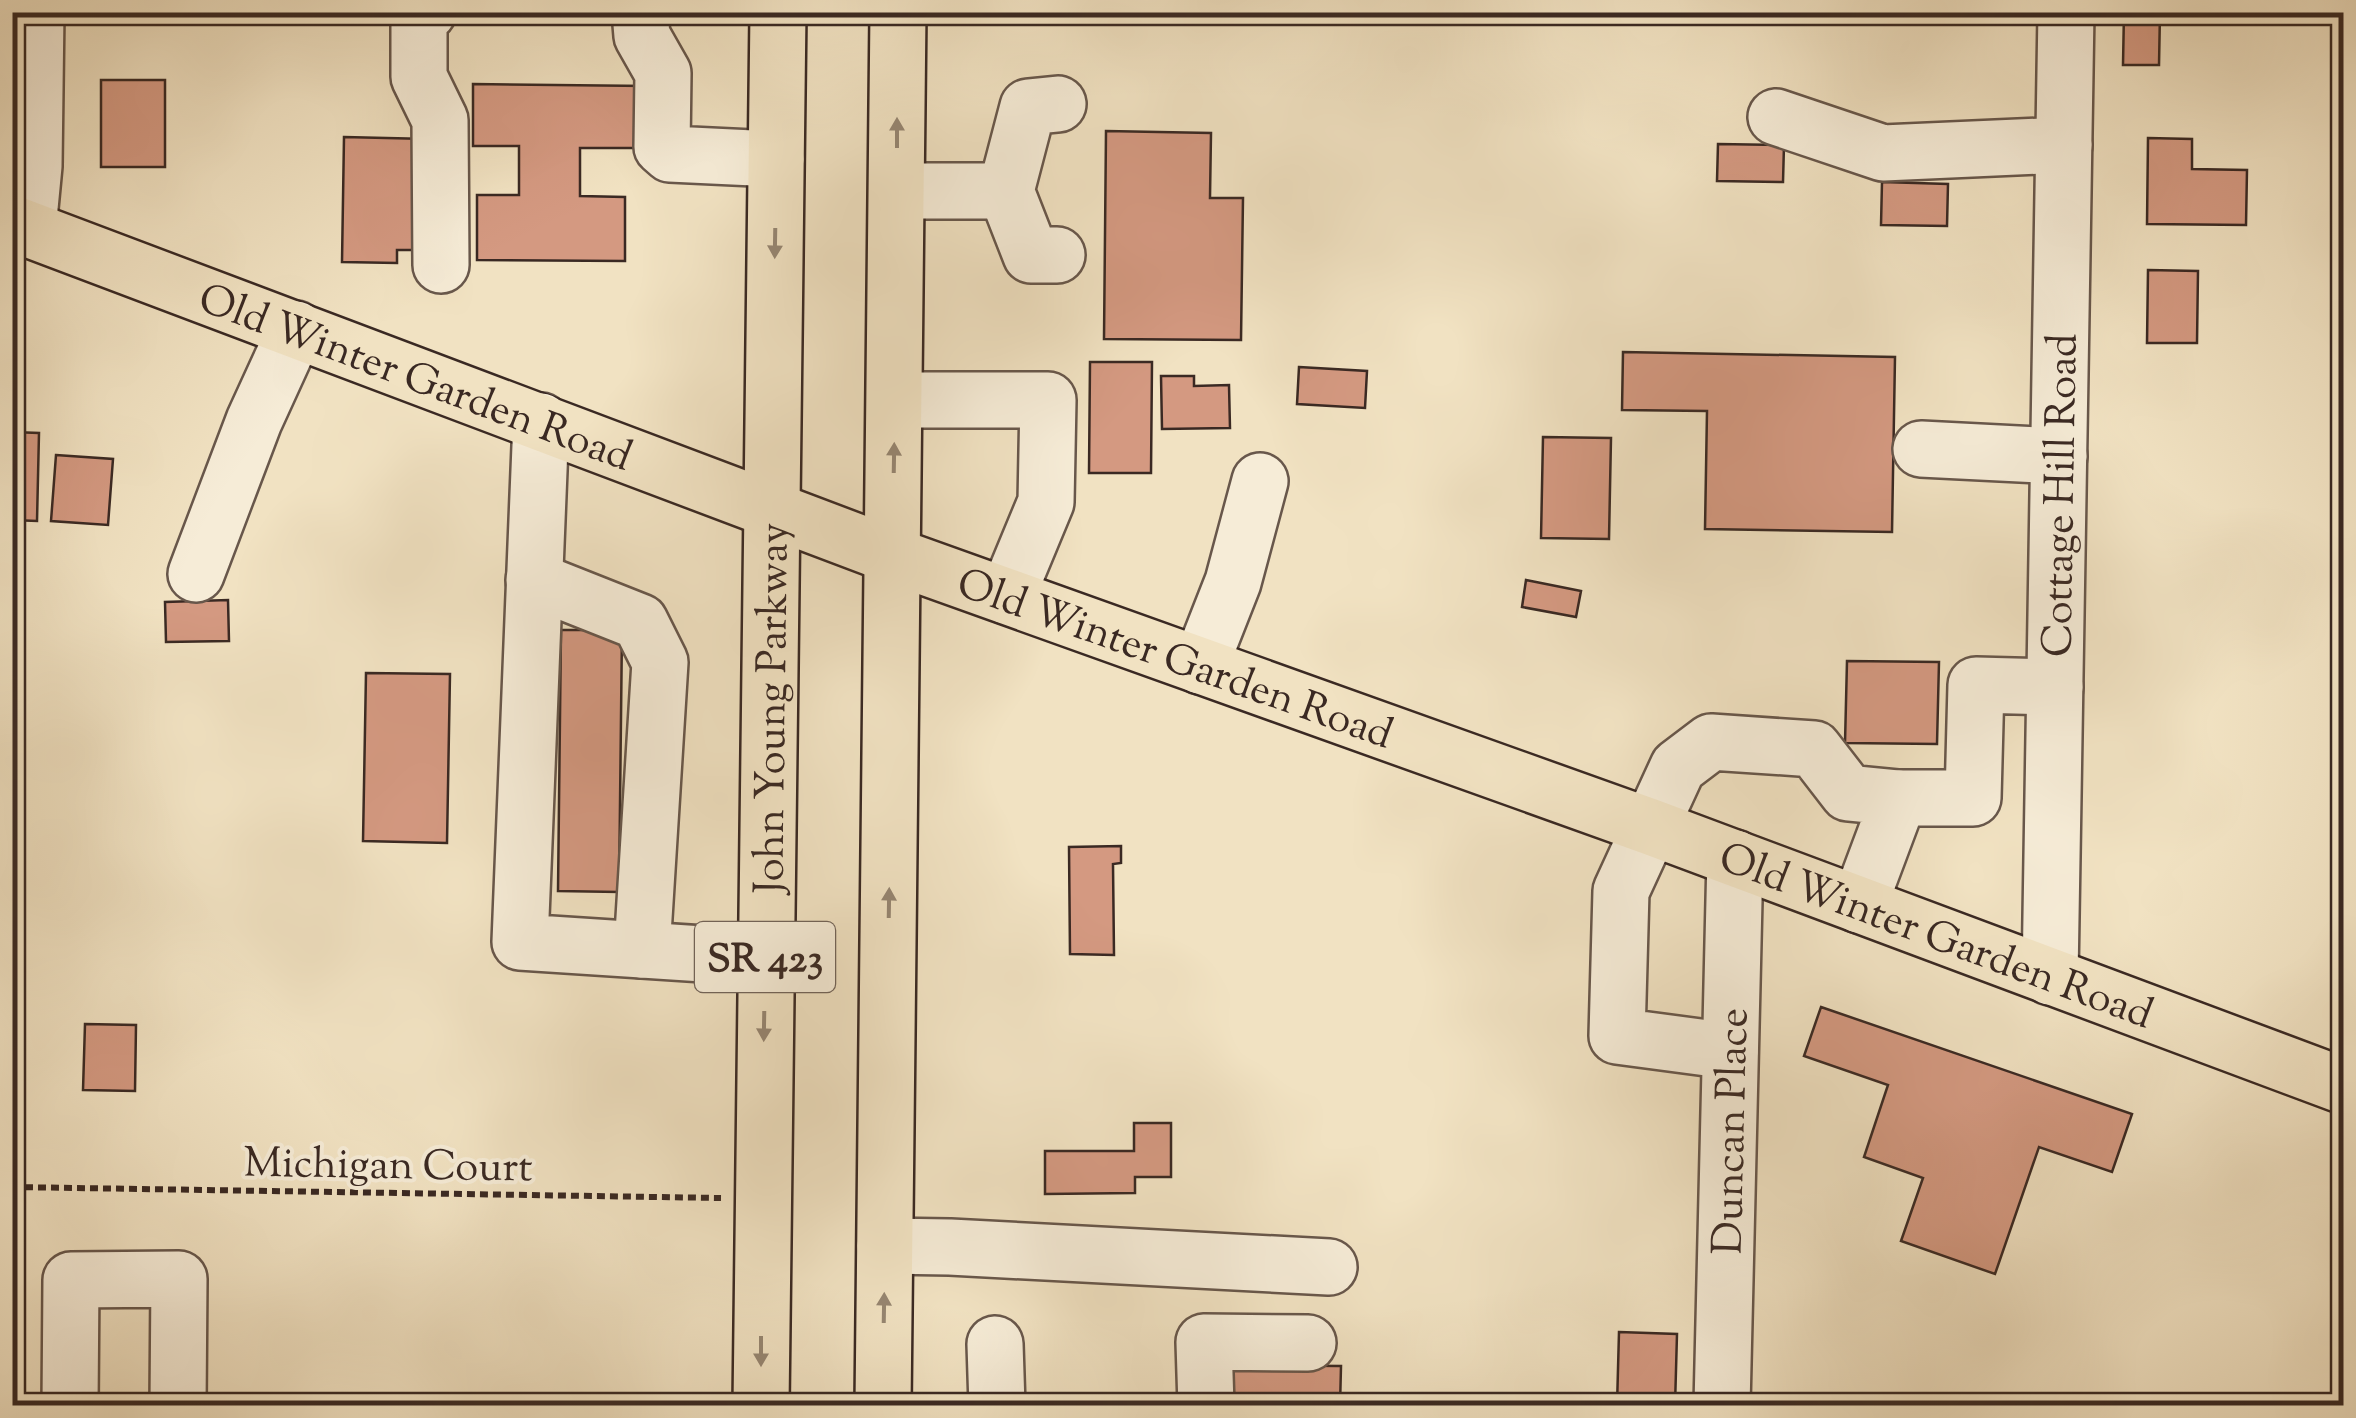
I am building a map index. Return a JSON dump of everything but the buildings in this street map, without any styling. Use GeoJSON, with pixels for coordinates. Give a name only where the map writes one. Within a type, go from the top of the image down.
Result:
{"type":"FeatureCollection","features":[{"type":"Feature","properties":{"kind":"main road","name":"John Young Parkway"},"geometry":{"type":"LineString","coordinates":[[760,1406],[778,12]]}},
{"type":"Feature","properties":{"kind":"main road","name":"SR 423"},"geometry":{"type":"LineString","coordinates":[[883,1406],[898,12]]}},
{"type":"Feature","properties":{"kind":"main road","name":"Old Winter Garden Road"},"geometry":{"type":"LineString","coordinates":[[20,226],[894,556],[1651,826],[2344,1086]]}},
{"type":"Feature","properties":{"kind":"street"},"geometry":{"type":"LineString","coordinates":[[20,226],[34,166],[36,12]]}},
{"type":"Feature","properties":{"kind":"street"},"geometry":{"type":"LineString","coordinates":[[428,12],[419,19],[419,77],[440,120],[440,265]]}},
{"type":"Feature","properties":{"kind":"street"},"geometry":{"type":"LineString","coordinates":[[640,12],[642,36],[662,73],[662,148],[670,154],[776,159]]}},
{"type":"Feature","properties":{"kind":"street","name":"Cottage Hill Road"},"geometry":{"type":"LineString","coordinates":[[2050,977],[2066,12]]}},
{"type":"Feature","properties":{"kind":"street"},"geometry":{"type":"LineString","coordinates":[[1057,255],[1031,255],[1006,191],[1028,106],[1058,104]]}},
{"type":"Feature","properties":{"kind":"street"},"geometry":{"type":"LineString","coordinates":[[1776,117],[1883,152],[2064,145]]}},
{"type":"Feature","properties":{"kind":"street"},"geometry":{"type":"LineString","coordinates":[[897,191],[1006,191]]}},
{"type":"Feature","properties":{"kind":"street"},"geometry":{"type":"LineString","coordinates":[[196,574],[254,421],[296,329]]}},
{"type":"Feature","properties":{"kind":"street"},"geometry":{"type":"LineString","coordinates":[[895,400],[1048,400],[1046,502],[1007,596]]}},
{"type":"Feature","properties":{"kind":"street"},"geometry":{"type":"LineString","coordinates":[[540,421],[520,942],[764,958]]}},
{"type":"Feature","properties":{"kind":"street"},"geometry":{"type":"LineString","coordinates":[[1922,449],[2059,456]]}},
{"type":"Feature","properties":{"kind":"street"},"geometry":{"type":"LineString","coordinates":[[1200,666],[1233,582],[1260,481]]}},
{"type":"Feature","properties":{"kind":"street"},"geometry":{"type":"LineString","coordinates":[[534,580],[640,622],[660,662],[642,950]]}},
{"type":"Feature","properties":{"kind":"street"},"geometry":{"type":"LineString","coordinates":[[1730,1051],[1617,1036],[1621,891],[1678,767],[1711,742],[1814,749],[1848,793],[1972,798],[1976,686],[2055,687]]}},
{"type":"Feature","properties":{"kind":"street"},"geometry":{"type":"LineString","coordinates":[[1858,906],[1899,798]]}},
{"type":"Feature","properties":{"kind":"street","name":"Duncan Place"},"geometry":{"type":"LineString","coordinates":[[1722,1406],[1735,858]]}},
{"type":"Feature","properties":{"kind":"street"},"geometry":{"type":"LineString","coordinates":[[885,1246],[950,1246],[1329,1267]]}},
{"type":"Feature","properties":{"kind":"street"},"geometry":{"type":"LineString","coordinates":[[70,1406],[71,1280],[179,1279],[178,1406]]}},
{"type":"Feature","properties":{"kind":"street"},"geometry":{"type":"LineString","coordinates":[[1206,1406],[1204,1342],[1308,1343]]}},
{"type":"Feature","properties":{"kind":"street"},"geometry":{"type":"LineString","coordinates":[[995,1344],[997,1406]]}},
{"type":"Feature","properties":{"kind":"path","name":"Michigan Court"},"geometry":{"type":"LineString","coordinates":[[12,1188],[762,1198]]}}]}
